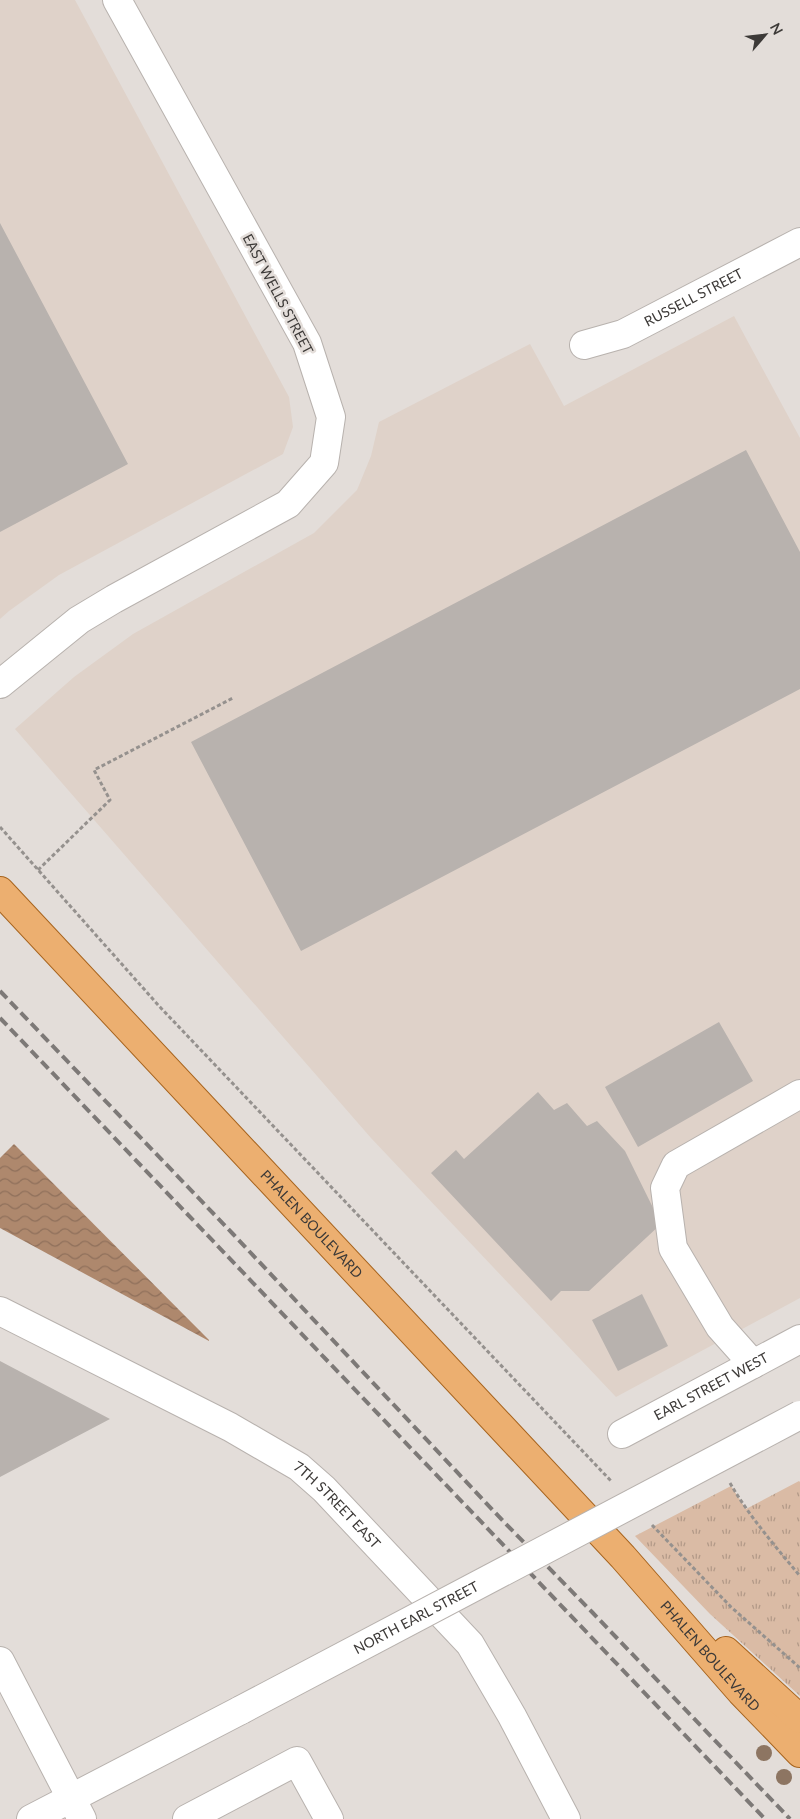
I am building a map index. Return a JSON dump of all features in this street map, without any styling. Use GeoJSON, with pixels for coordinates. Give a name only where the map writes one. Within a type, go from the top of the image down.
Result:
{"type":"FeatureCollection","features":[{"type":"Feature","properties":{"kind":"main road","name":"PHALEN BOULEVARD"},"geometry":{"type":"LineString","coordinates":[[0,891],[623,1557],[741,1692],[800,1753]]}},
{"type":"Feature","properties":{"kind":"main road","name":"PHALEN BOULEVARD"},"geometry":{"type":"LineString","coordinates":[[623,1557],[800,1719]]}},
{"type":"Feature","properties":{"kind":"street","name":"EAST WELLS STREET"},"geometry":{"type":"LineString","coordinates":[[0,684],[79,620],[288,504],[324,463],[331,417],[307,343],[117,0]]}},
{"type":"Feature","properties":{"kind":"street","name":"RUSSELL STREET"},"geometry":{"type":"LineString","coordinates":[[584,345],[623,334],[800,242]]}},
{"type":"Feature","properties":{"kind":"street"},"geometry":{"type":"LineString","coordinates":[[753,1364],[720,1327],[673,1248],[665,1188],[676,1165],[800,1094]]}},
{"type":"Feature","properties":{"kind":"street","name":"7TH STREET EAST"},"geometry":{"type":"LineString","coordinates":[[0,1311],[230,1427],[299,1467],[324,1489],[470,1644],[512,1716],[566,1819]]}},
{"type":"Feature","properties":{"kind":"street","name":"EARL STREET WEST"},"geometry":{"type":"LineString","coordinates":[[622,1434],[800,1338]]}},
{"type":"Feature","properties":{"kind":"street","name":"NORTH EARL STREET"},"geometry":{"type":"LineString","coordinates":[[31,1819],[77,1808],[241,1710],[800,1415]]}},
{"type":"Feature","properties":{"kind":"street"},"geometry":{"type":"LineString","coordinates":[[0,1661],[77,1808]]}},
{"type":"Feature","properties":{"kind":"street"},"geometry":{"type":"LineString","coordinates":[[187,1819],[297,1760],[329,1819]]}},
{"type":"Feature","properties":{"kind":"path"},"geometry":{"type":"LineString","coordinates":[[38,870],[110,800],[94,770],[233,698]]}},
{"type":"Feature","properties":{"kind":"path"},"geometry":{"type":"LineString","coordinates":[[0,827],[159,1006],[614,1485]]}},
{"type":"Feature","properties":{"kind":"path"},"geometry":{"type":"LineString","coordinates":[[726,1478],[752,1516],[800,1576]]}},
{"type":"Feature","properties":{"kind":"path"},"geometry":{"type":"LineString","coordinates":[[648,1520],[731,1607],[800,1668]]}},
{"type":"Feature","properties":{"kind":"shaded area"},"geometry":{"type":"Polygon","coordinates":[[[0,0],[75,0],[289,397],[293,427],[283,454],[59,575],[0,619],[0,0]]]}},
{"type":"Feature","properties":{"kind":"shaded area"},"geometry":{"type":"Polygon","coordinates":[[[734,316],[800,438],[800,1298],[616,1397],[371,1138],[15,729],[74,677],[133,634],[314,533],[357,490],[371,456],[379,422],[530,344],[564,406],[734,316]]]}},
{"type":"Feature","properties":{"kind":"green space"},"geometry":{"type":"Polygon","coordinates":[[[799,1481],[800,1696],[710,1614],[635,1536],[731,1486],[746,1509],[799,1481]]]}},
{"type":"Feature","properties":{"kind":"water"},"geometry":{"type":"Polygon","coordinates":[[[14,1144],[209,1341],[0,1228],[0,1158],[14,1144]]]}},
{"type":"Feature","properties":{"kind":"building"},"geometry":{"type":"Polygon","coordinates":[[[0,223],[128,464],[0,532],[0,223]]]}},
{"type":"Feature","properties":{"kind":"building"},"geometry":{"type":"Polygon","coordinates":[[[746,450],[800,552],[800,689],[301,951],[191,742],[746,450]]]}},
{"type":"Feature","properties":{"kind":"building"},"geometry":{"type":"Polygon","coordinates":[[[719,1022],[753,1081],[638,1147],[605,1087],[719,1022]]]}},
{"type":"Feature","properties":{"kind":"building"},"geometry":{"type":"Polygon","coordinates":[[[538,1092],[554,1110],[567,1103],[587,1126],[597,1121],[625,1151],[661,1224],[589,1291],[561,1291],[551,1301],[431,1173],[456,1150],[464,1159],[538,1092]]]}},
{"type":"Feature","properties":{"kind":"building"},"geometry":{"type":"Polygon","coordinates":[[[642,1294],[668,1346],[618,1371],[592,1320],[642,1294]]]}},
{"type":"Feature","properties":{"kind":"building"},"geometry":{"type":"Polygon","coordinates":[[[0,1361],[110,1419],[0,1477],[0,1361]]]}},
{"type":"Feature","properties":{"kind":"railway"},"geometry":{"type":"LineString","coordinates":[[0,991],[233,1234],[504,1522],[790,1819]]}},
{"type":"Feature","properties":{"kind":"railway"},"geometry":{"type":"LineString","coordinates":[[0,1018],[765,1819]]}}]}
